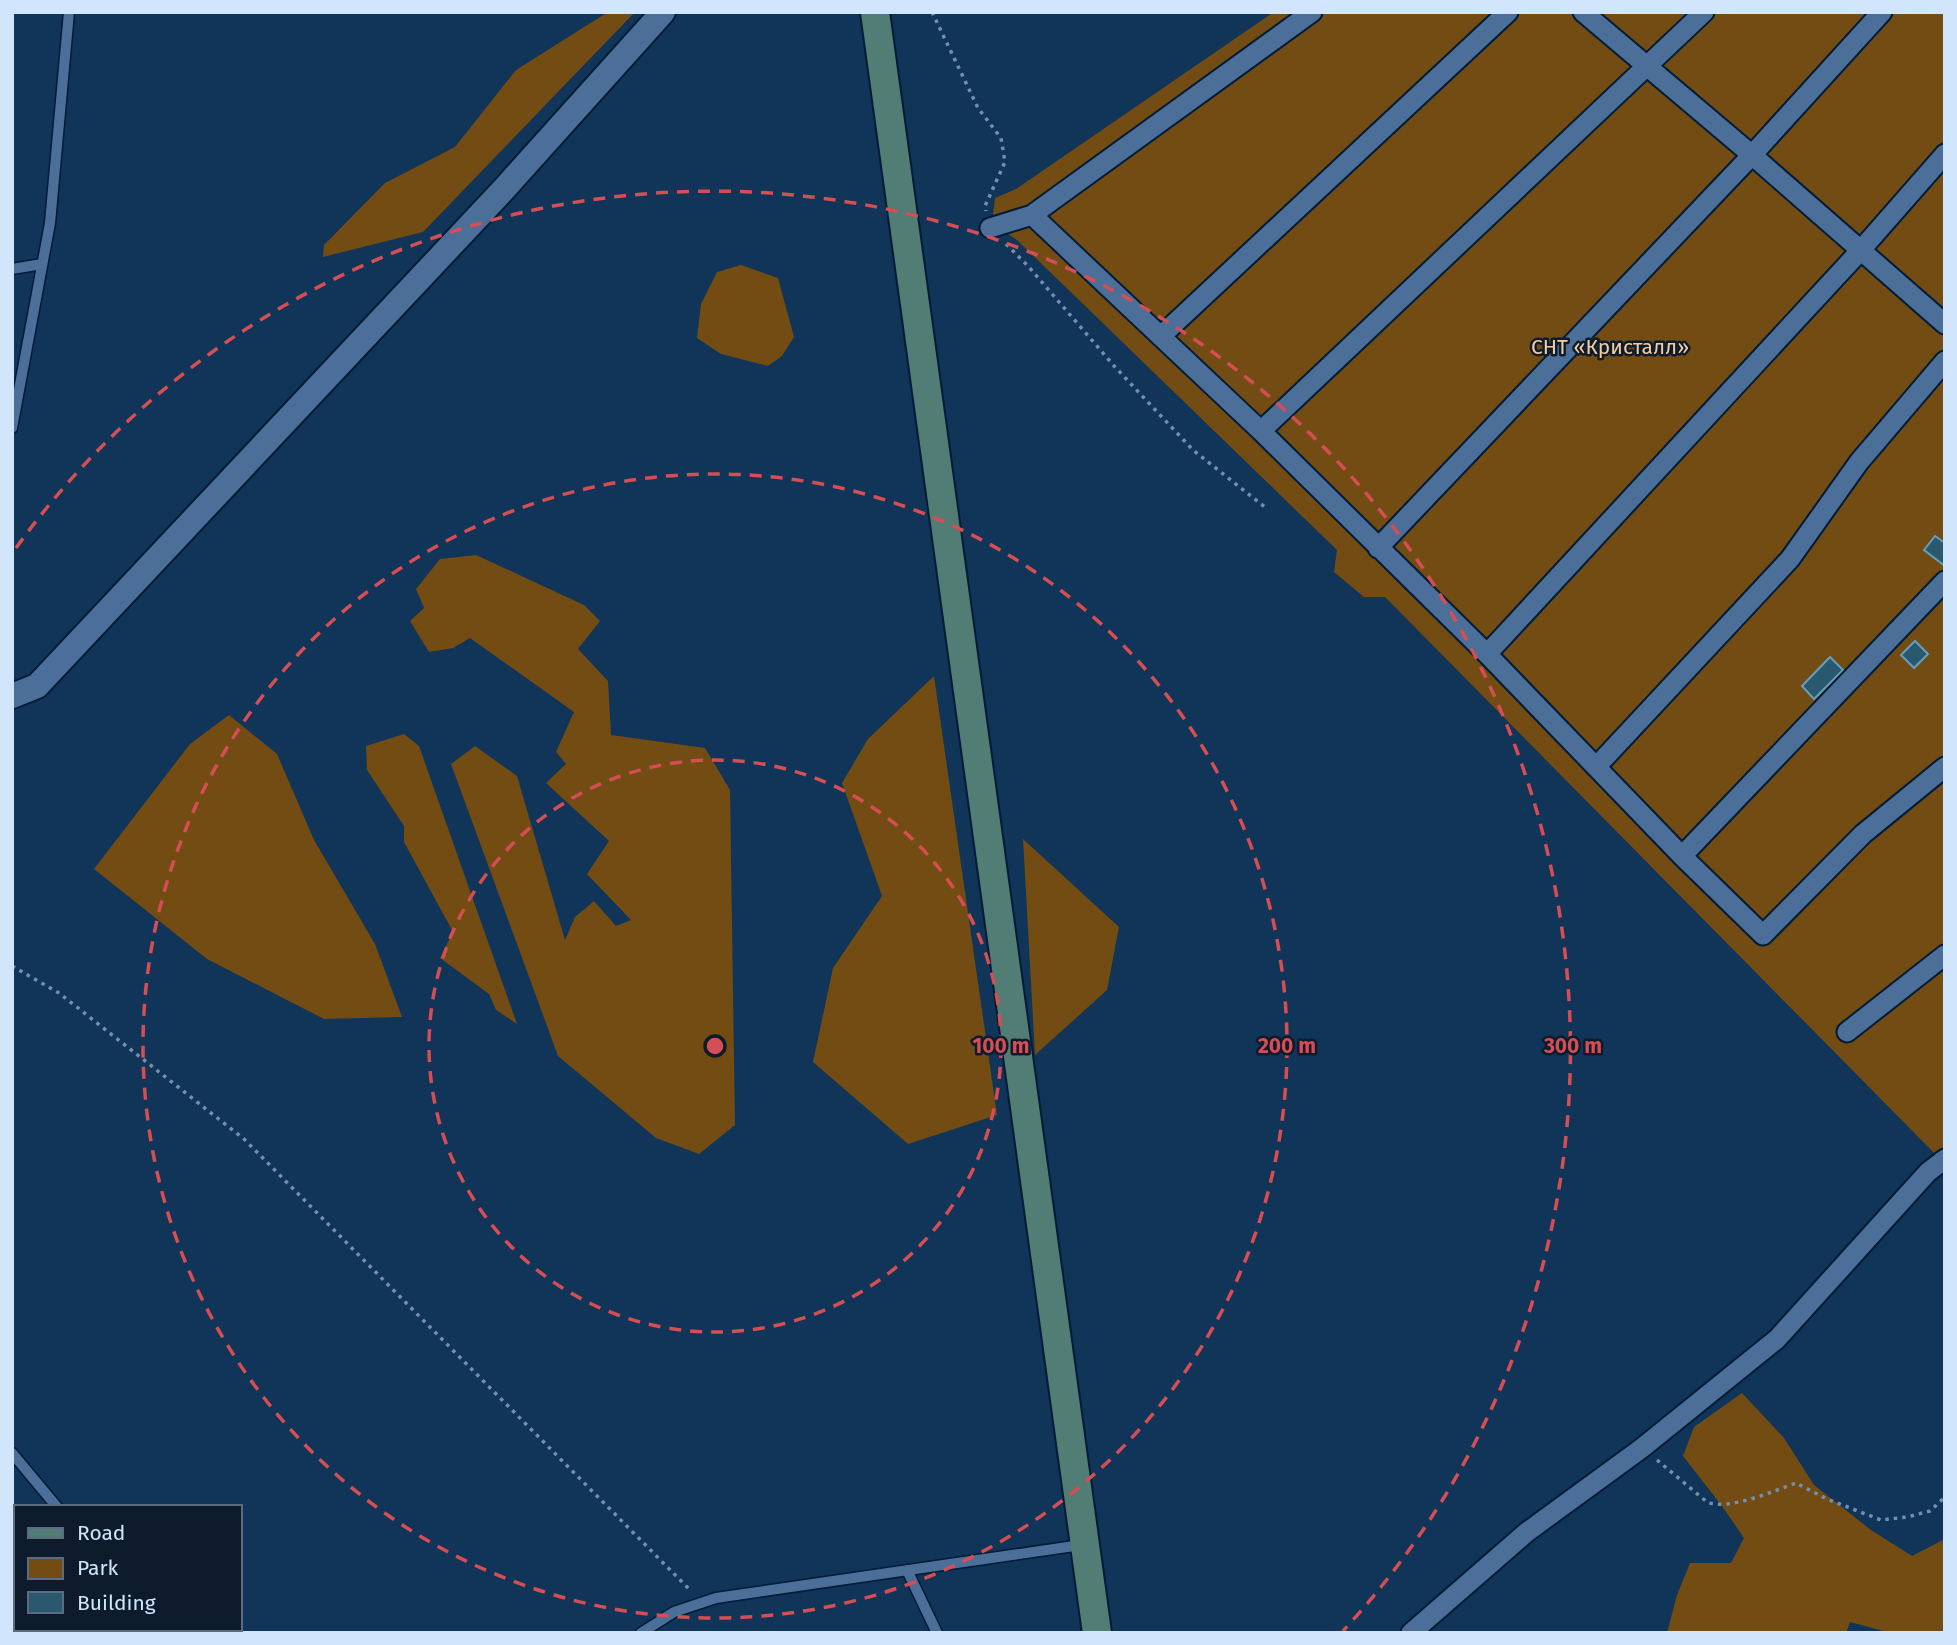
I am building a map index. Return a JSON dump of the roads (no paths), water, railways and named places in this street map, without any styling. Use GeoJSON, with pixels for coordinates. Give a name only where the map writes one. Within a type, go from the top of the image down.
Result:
{"type":"FeatureCollection","features":[{"type":"Feature","properties":{"kind":"main road"},"geometry":{"type":"LineString","coordinates":[[875,12],[1097,1633]]}},
{"type":"Feature","properties":{"kind":"street"},"geometry":{"type":"LineString","coordinates":[[12,696],[37,686],[504,189],[663,12]]}},
{"type":"Feature","properties":{"kind":"street"},"geometry":{"type":"LineString","coordinates":[[990,228],[1032,215],[1312,12]]}},
{"type":"Feature","properties":{"kind":"street"},"geometry":{"type":"LineString","coordinates":[[1161,336],[1508,12]]}},
{"type":"Feature","properties":{"kind":"street"},"geometry":{"type":"LineString","coordinates":[[1583,12],[1945,324]]}},
{"type":"Feature","properties":{"kind":"street"},"geometry":{"type":"LineString","coordinates":[[1261,431],[1704,12]]}},
{"type":"Feature","properties":{"kind":"street"},"geometry":{"type":"LineString","coordinates":[[1378,548],[1752,155],[1882,12]]}},
{"type":"Feature","properties":{"kind":"street"},"geometry":{"type":"LineString","coordinates":[[1487,654],[1860,251],[1945,154]]}},
{"type":"Feature","properties":{"kind":"street"},"geometry":{"type":"LineString","coordinates":[[1032,215],[1261,431],[1487,654],[1763,936],[1863,834],[1945,767]]}},
{"type":"Feature","properties":{"kind":"street"},"geometry":{"type":"LineString","coordinates":[[1596,767],[1790,559],[1860,462],[1945,361]]}},
{"type":"Feature","properties":{"kind":"street"},"geometry":{"type":"LineString","coordinates":[[1682,856],[1945,581]]}},
{"type":"Feature","properties":{"kind":"street"},"geometry":{"type":"LineString","coordinates":[[1847,1032],[1945,955]]}},
{"type":"Feature","properties":{"kind":"street"},"geometry":{"type":"LineString","coordinates":[[1411,1633],[1527,1532],[1642,1448],[1777,1339],[1928,1172],[1945,1159]]}},
{"type":"Feature","properties":{"kind":"lane"},"geometry":{"type":"LineString","coordinates":[[12,428],[50,223],[69,12]]}},
{"type":"Feature","properties":{"kind":"lane"},"geometry":{"type":"LineString","coordinates":[[12,269],[42,264]]}},
{"type":"Feature","properties":{"kind":"lane"},"geometry":{"type":"LineString","coordinates":[[12,1452],[55,1505]]}},
{"type":"Feature","properties":{"kind":"lane"},"geometry":{"type":"LineString","coordinates":[[641,1633],[674,1612],[716,1598],[1085,1545]]}},
{"type":"Feature","properties":{"kind":"lane"},"geometry":{"type":"LineString","coordinates":[[907,1570],[937,1633]]}},
{"type":"Feature","properties":{"kind":"park label","name":"СНТ «Кристалл»"},"geometry":{"type":"Point","coordinates":[1610,347]}}]}
